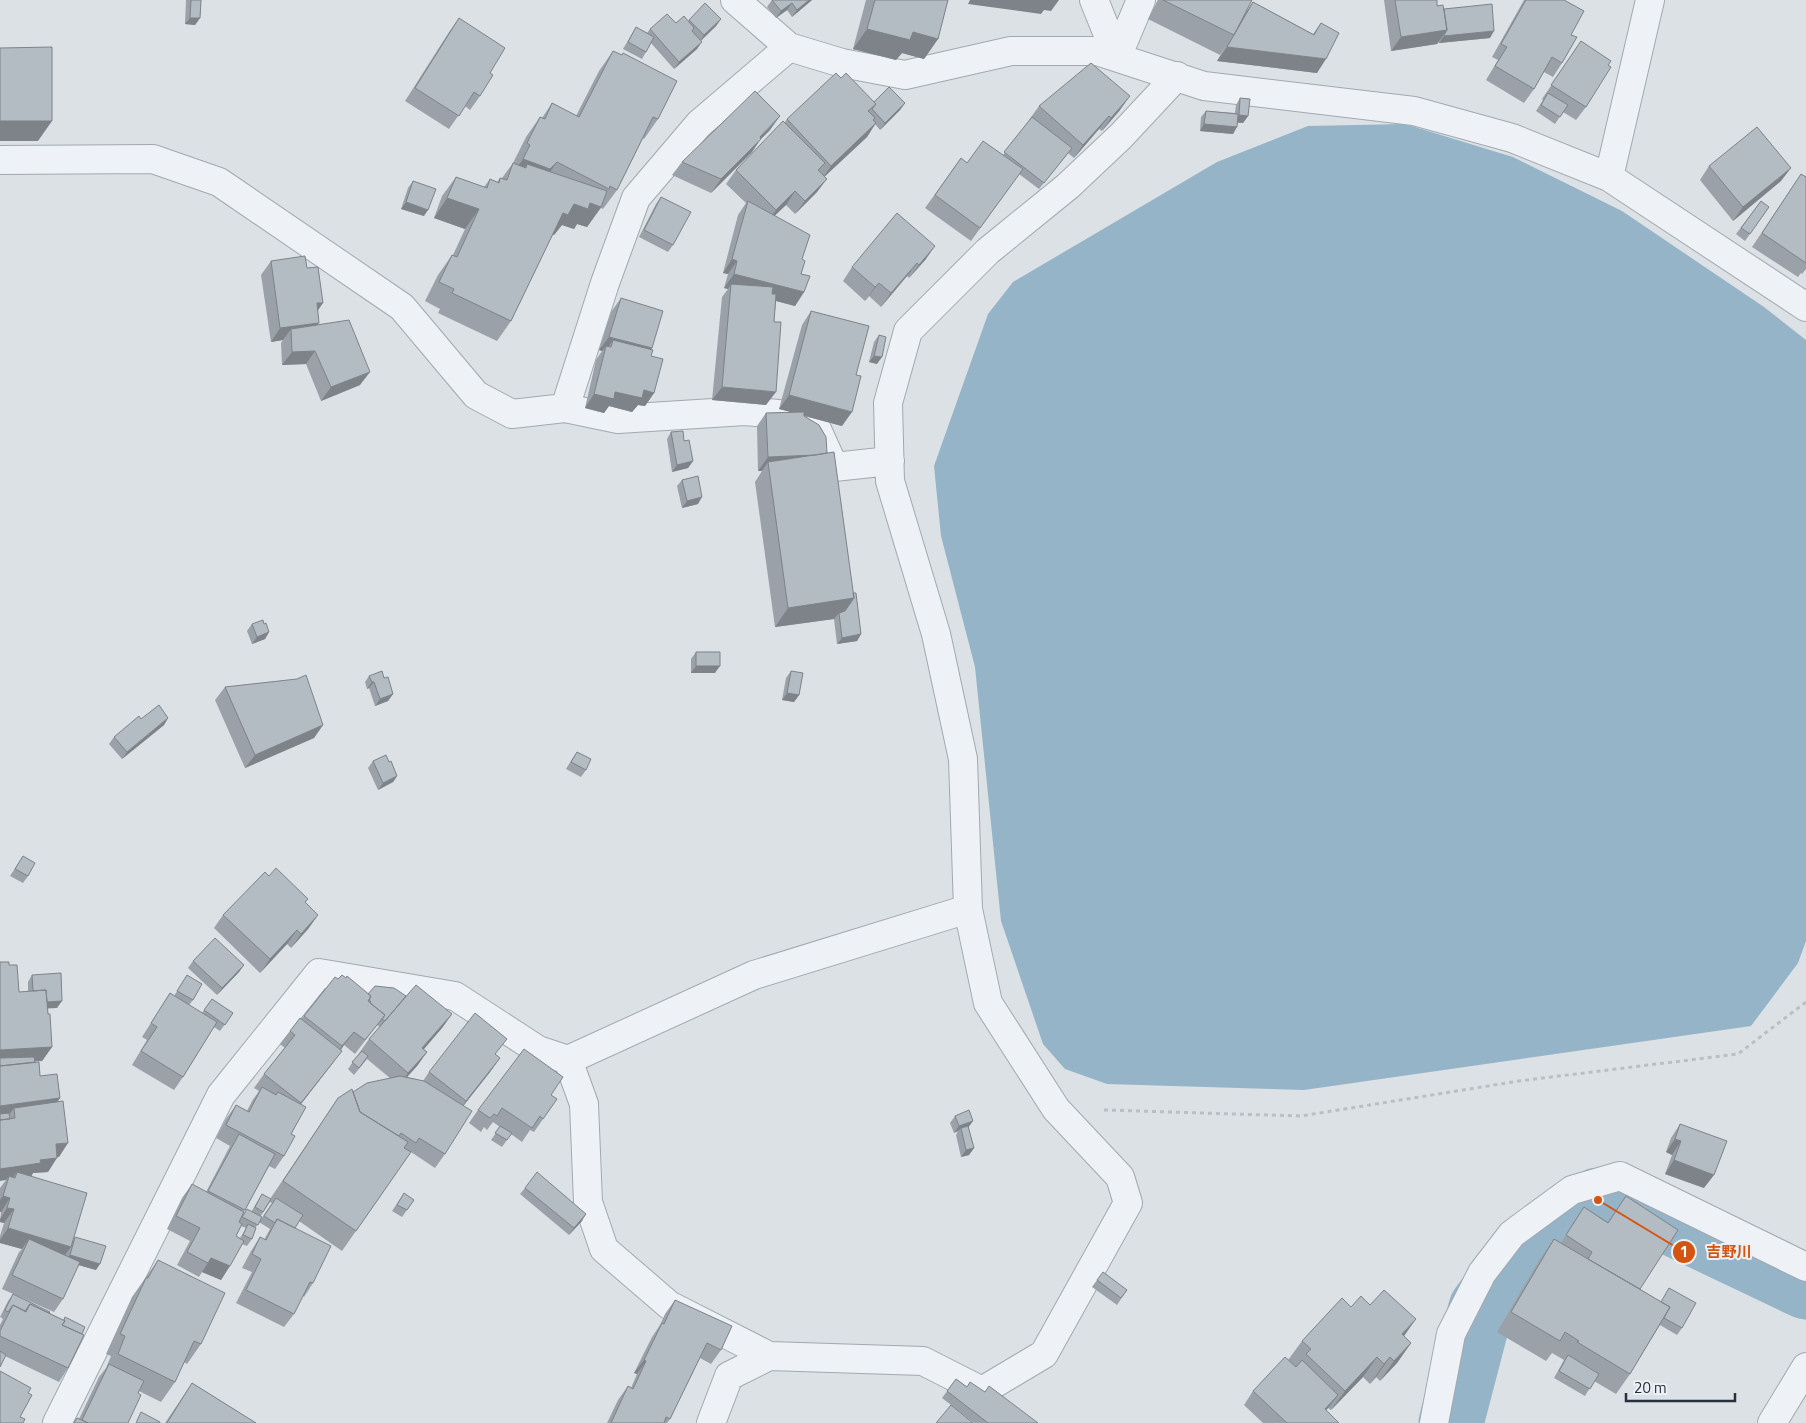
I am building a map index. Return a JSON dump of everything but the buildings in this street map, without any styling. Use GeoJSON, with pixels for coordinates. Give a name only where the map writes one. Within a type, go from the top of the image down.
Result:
{"type":"FeatureCollection","features":[{"type":"Feature","properties":{"kind":"street"},"geometry":{"type":"LineString","coordinates":[[735,0],[789,47],[842,63],[905,75],[1011,51],[1097,51],[1204,86],[1414,111],[1512,138],[1609,177],[1806,307]]}},
{"type":"Feature","properties":{"kind":"street"},"geometry":{"type":"LineString","coordinates":[[1094,0],[1117,57]]}},
{"type":"Feature","properties":{"kind":"street"},"geometry":{"type":"LineString","coordinates":[[1117,57],[1141,0]]}},
{"type":"Feature","properties":{"kind":"street"},"geometry":{"type":"LineString","coordinates":[[1609,177],[1650,0]]}},
{"type":"Feature","properties":{"kind":"street"},"geometry":{"type":"LineString","coordinates":[[565,408],[605,283],[636,198],[699,124],[789,47]]}},
{"type":"Feature","properties":{"kind":"street"},"geometry":{"type":"LineString","coordinates":[[568,1060],[584,1104],[588,1202],[604,1249],[669,1305],[769,1356],[924,1361],[982,1391],[1044,1354],[1128,1202],[1120,1177],[1056,1109],[988,1003],[968,909],[963,759],[936,634],[890,481],[888,403],[908,331],[988,251],[1068,186],[1121,136],[1177,76]]}},
{"type":"Feature","properties":{"kind":"street"},"geometry":{"type":"LineString","coordinates":[[0,160],[153,159],[219,182],[402,307],[476,395],[512,414],[565,408],[618,419],[745,411],[778,414],[815,425],[834,467],[890,461]]}},
{"type":"Feature","properties":{"kind":"street"},"geometry":{"type":"LineString","coordinates":[[56,1423],[221,1095],[319,973],[455,996],[538,1050],[568,1060],[754,975],[968,909]]}},
{"type":"Feature","properties":{"kind":"street"},"geometry":{"type":"LineString","coordinates":[[1434,1423],[1451,1334],[1482,1273],[1512,1234],[1572,1190],[1620,1176],[1806,1267]]}},
{"type":"Feature","properties":{"kind":"street"},"geometry":{"type":"LineString","coordinates":[[711,1423],[729,1376],[769,1356]]}},
{"type":"Feature","properties":{"kind":"street"},"geometry":{"type":"LineString","coordinates":[[1772,1423],[1806,1367]]}},
{"type":"Feature","properties":{"kind":"path"},"geometry":{"type":"LineString","coordinates":[[1056,1109],[1301,1116],[1519,1081],[1738,1054],[1806,1002]]}},
{"type":"Feature","properties":{"kind":"water"},"geometry":{"type":"Polygon","coordinates":[[[1405,124],[1513,157],[1622,211],[1764,307],[1806,340],[1806,941],[1798,963],[1751,1026],[1304,1090],[1107,1084],[1065,1069],[1043,1044],[1001,921],[975,667],[941,536],[934,466],[988,314],[1013,282],[1217,162],[1308,126],[1405,124]]]}},
{"type":"Feature","properties":{"kind":"waterway"},"geometry":{"type":"LineString","coordinates":[[1451,1423],[1481,1308],[1515,1262],[1598,1200],[1632,1204],[1806,1287]]}},
{"type":"Feature","properties":{"kind":"place","name":"吉野川"},"geometry":{"type":"Point","coordinates":[1598,1200]}}]}
